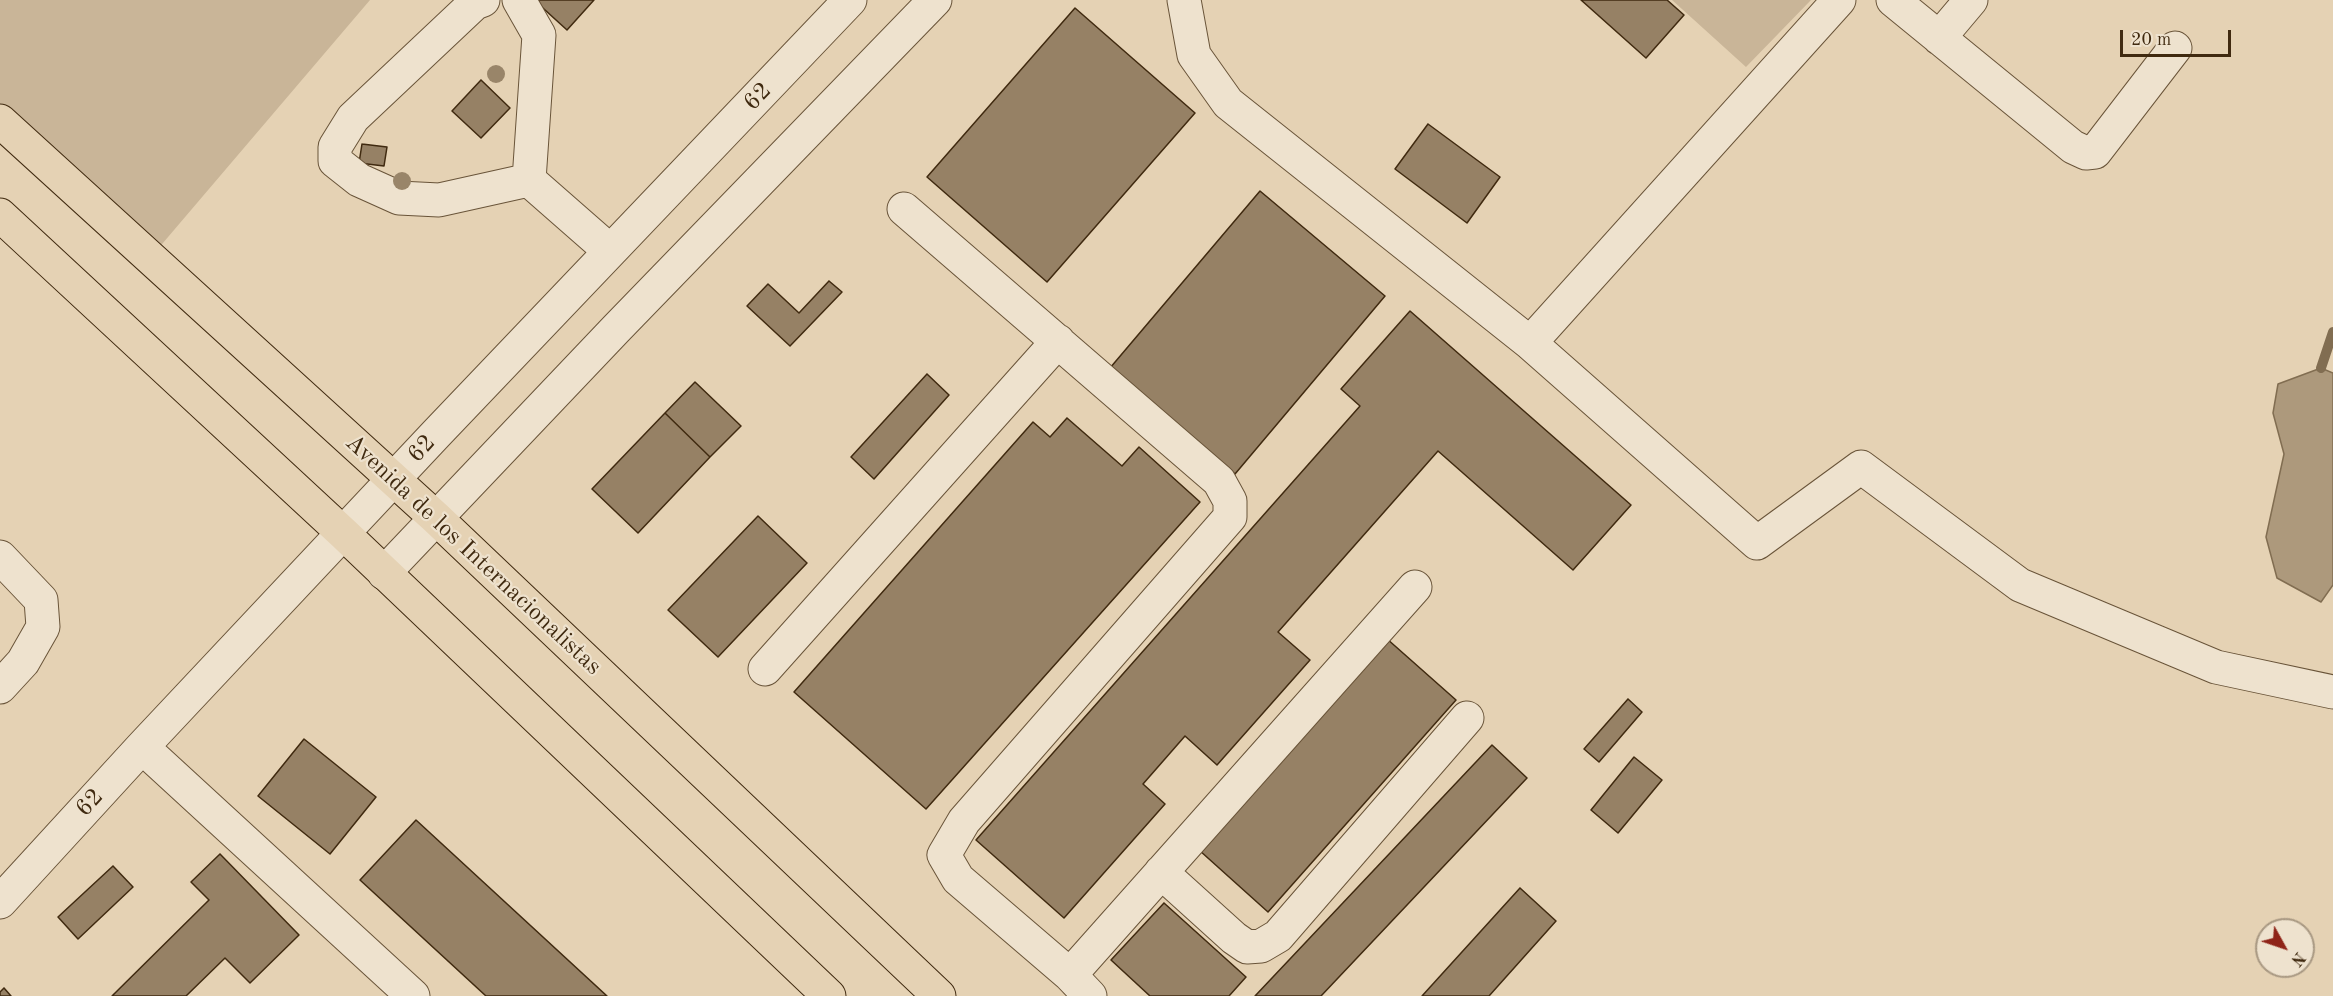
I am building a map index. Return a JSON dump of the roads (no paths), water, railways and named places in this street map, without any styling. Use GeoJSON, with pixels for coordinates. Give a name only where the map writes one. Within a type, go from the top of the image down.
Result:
{"type":"FeatureCollection","features":[{"type":"Feature","properties":{"kind":"highway","name":"Avenida de los Internacionalistas"},"geometry":{"type":"LineString","coordinates":[[0,121],[436,518],[939,996]]}},
{"type":"Feature","properties":{"kind":"highway"},"geometry":{"type":"LineString","coordinates":[[0,215],[344,534],[829,996]]}},
{"type":"Feature","properties":{"kind":"street"},"geometry":{"type":"LineString","coordinates":[[483,0],[475,3],[353,118],[335,147],[335,160],[359,180],[399,198],[439,200],[529,180]]}},
{"type":"Feature","properties":{"kind":"street"},"geometry":{"type":"LineString","coordinates":[[519,0],[539,35],[529,180]]}},
{"type":"Feature","properties":{"kind":"street","name":"62"},"geometry":{"type":"LineString","coordinates":[[0,902],[142,747],[850,0]]}},
{"type":"Feature","properties":{"kind":"street"},"geometry":{"type":"LineString","coordinates":[[384,573],[616,329],[935,0]]}},
{"type":"Feature","properties":{"kind":"street"},"geometry":{"type":"LineString","coordinates":[[1184,0],[1194,56],[1228,103],[1530,343],[1757,543],[1861,467],[2020,585],[2216,667],[2333,692]]}},
{"type":"Feature","properties":{"kind":"street"},"geometry":{"type":"LineString","coordinates":[[1530,343],[1839,0]]}},
{"type":"Feature","properties":{"kind":"street"},"geometry":{"type":"LineString","coordinates":[[1893,0],[2073,147],[2086,153],[2095,152],[2175,48]]}},
{"type":"Feature","properties":{"kind":"street"},"geometry":{"type":"LineString","coordinates":[[1939,38],[1971,0]]}},
{"type":"Feature","properties":{"kind":"street"},"geometry":{"type":"LineString","coordinates":[[529,180],[610,251]]}},
{"type":"Feature","properties":{"kind":"street"},"geometry":{"type":"LineString","coordinates":[[904,209],[1219,481],[1230,501],[1230,517],[964,821],[944,855],[958,879],[1080,986],[1161,872],[1415,587]]}},
{"type":"Feature","properties":{"kind":"street"},"geometry":{"type":"LineString","coordinates":[[765,669],[1058,341]]}},
{"type":"Feature","properties":{"kind":"street"},"geometry":{"type":"LineString","coordinates":[[0,557],[41,600],[43,627],[23,662],[0,687]]}},
{"type":"Feature","properties":{"kind":"street"},"geometry":{"type":"LineString","coordinates":[[1161,872],[1234,938],[1247,946],[1261,946],[1278,936],[1467,718]]}},
{"type":"Feature","properties":{"kind":"street"},"geometry":{"type":"LineString","coordinates":[[142,747],[413,996]]}},
{"type":"Feature","properties":{"kind":"waterway"},"geometry":{"type":"LineString","coordinates":[[2321,368],[2333,332]]}}]}
